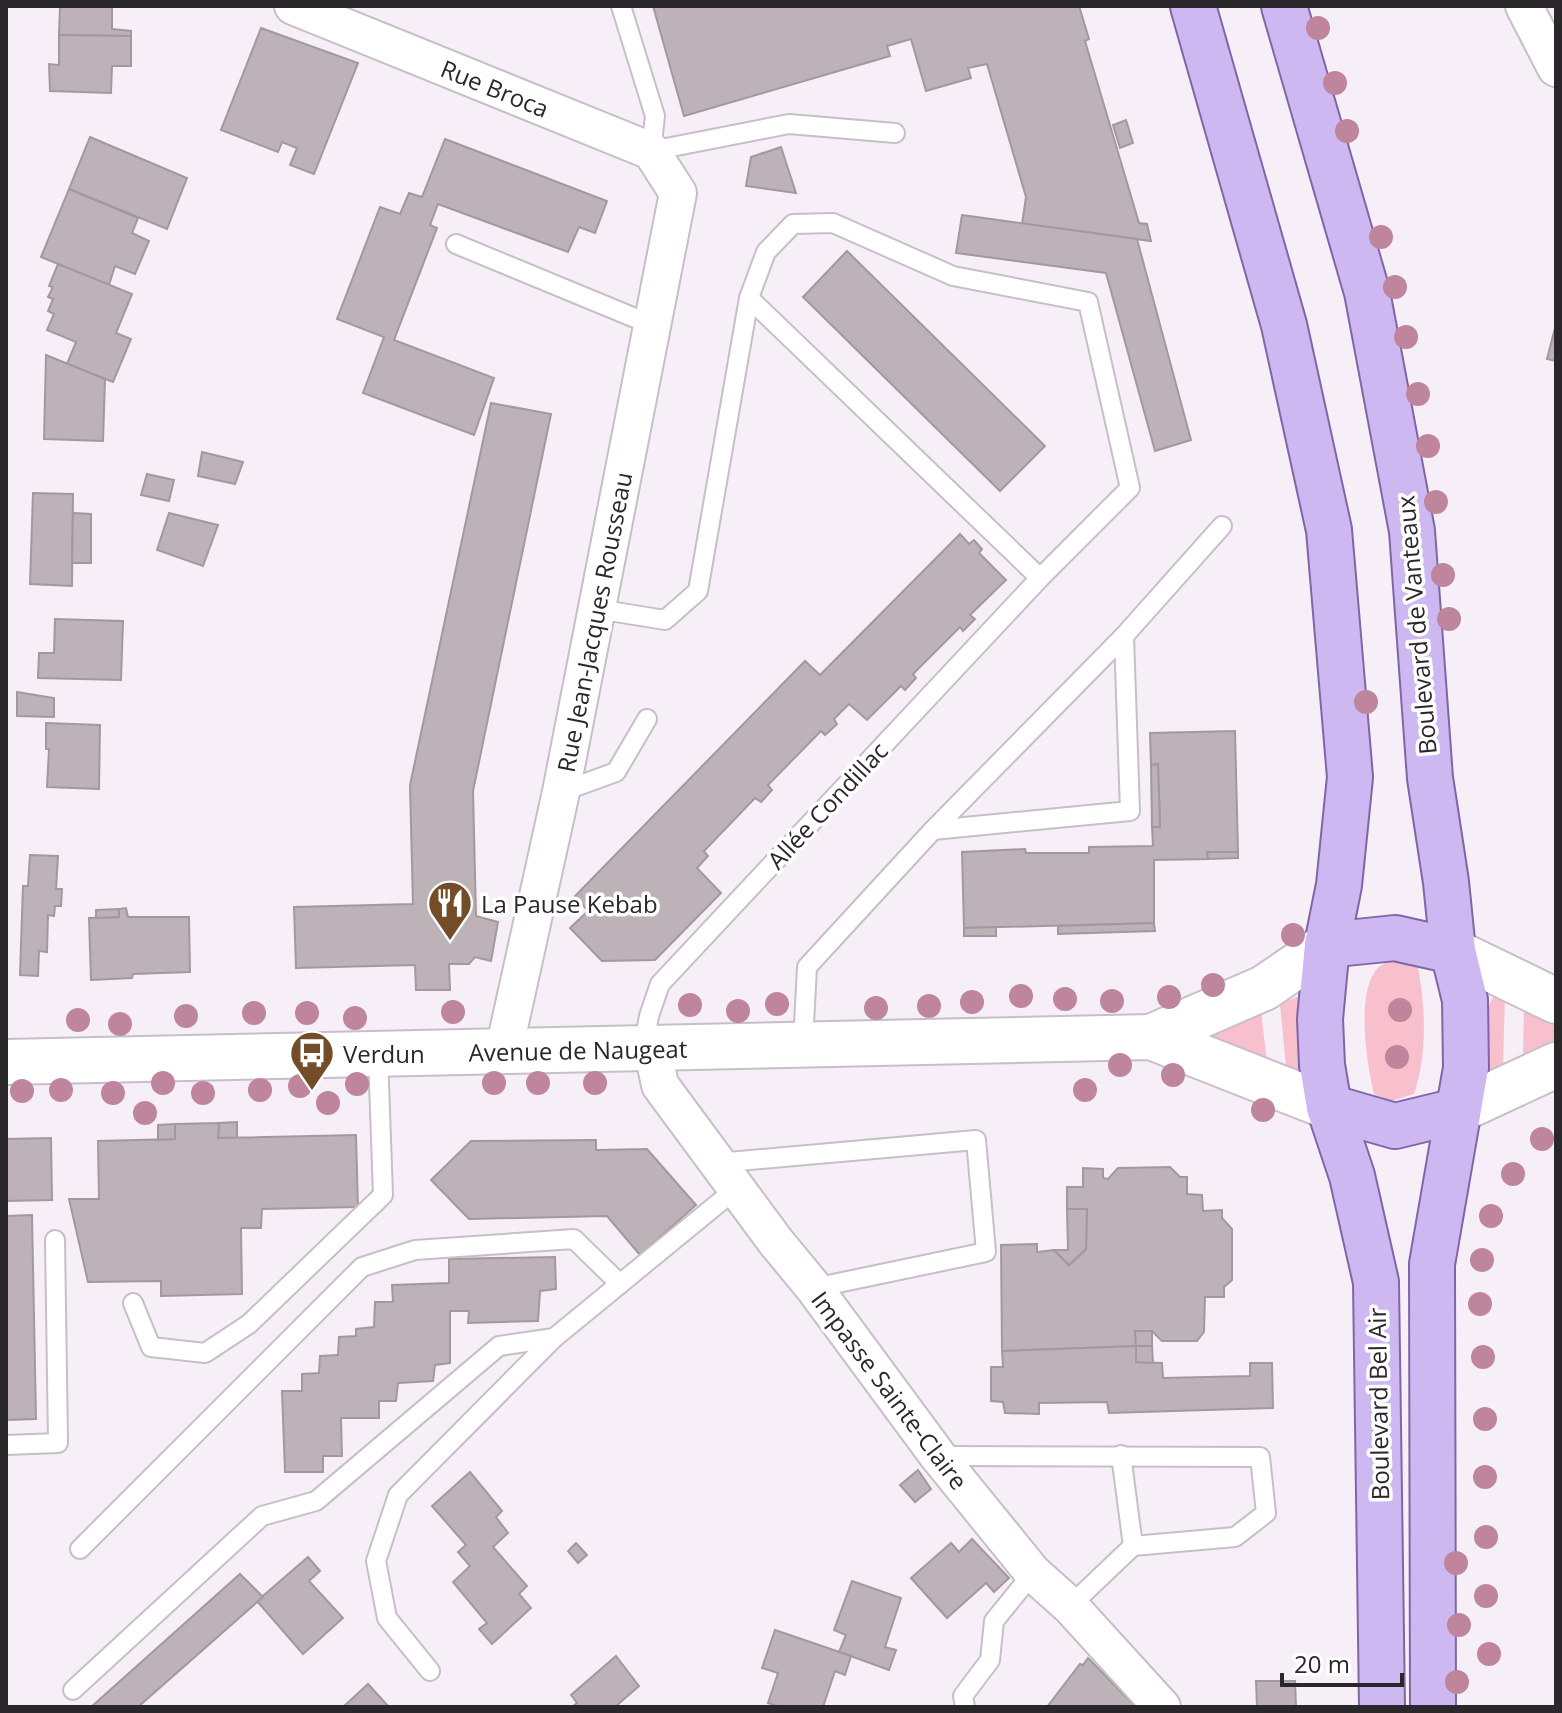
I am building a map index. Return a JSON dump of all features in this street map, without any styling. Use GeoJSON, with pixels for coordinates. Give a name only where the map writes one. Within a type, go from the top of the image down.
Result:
{"type":"FeatureCollection","features":[{"type":"Feature","properties":{"kind":"main road"},"geometry":{"type":"LineString","coordinates":[[1193,6],[1284,325],[1329,530],[1350,777],[1320,1019],[1322,1065],[1329,1107]]}},
{"type":"Feature","properties":{"kind":"main road","name":"Boulevard de Vanteaux"},"geometry":{"type":"LineString","coordinates":[[1284,6],[1367,292],[1412,531],[1430,778],[1453,951],[1465,1000],[1466,1068],[1457,1111]]}},
{"type":"Feature","properties":{"kind":"main road","name":"Avenue de Naugeat"},"geometry":{"type":"LineString","coordinates":[[1327,945],[1395,938],[1453,951]]}},
{"type":"Feature","properties":{"kind":"main road","name":"Avenue de Naugeat"},"geometry":{"type":"LineString","coordinates":[[1329,1107],[1395,1126],[1457,1111]]}},
{"type":"Feature","properties":{"kind":"main road","name":"Boulevard Bel Air"},"geometry":{"type":"LineString","coordinates":[[1329,1107],[1352,1176],[1376,1282],[1382,1707]]}},
{"type":"Feature","properties":{"kind":"main road"},"geometry":{"type":"LineString","coordinates":[[1433,1707],[1432,1264],[1457,1111]]}},
{"type":"Feature","properties":{"kind":"street","name":"Rue Broca"},"geometry":{"type":"LineString","coordinates":[[293,6],[651,151]]}},
{"type":"Feature","properties":{"kind":"street"},"geometry":{"type":"LineString","coordinates":[[1524,6],[1556,68]]}},
{"type":"Feature","properties":{"kind":"street","name":"Rue Jean-Jacques Rousseau"},"geometry":{"type":"LineString","coordinates":[[504,1050],[561,792],[678,193],[651,151]]}},
{"type":"Feature","properties":{"kind":"street","name":"Avenue de Naugeat"},"geometry":{"type":"LineString","coordinates":[[6,1062],[1151,1037],[1264,988],[1327,945]]}},
{"type":"Feature","properties":{"kind":"street","name":"Avenue de Naugeat"},"geometry":{"type":"LineString","coordinates":[[1453,951],[1556,1001]]}},
{"type":"Feature","properties":{"kind":"street","name":"Avenue de Naugeat"},"geometry":{"type":"LineString","coordinates":[[1151,1037],[1329,1107]]}},
{"type":"Feature","properties":{"kind":"street","name":"Impasse Sainte-Claire"},"geometry":{"type":"LineString","coordinates":[[650,1049],[660,1085],[938,1456],[1033,1573],[1070,1606],[1162,1707]]}},
{"type":"Feature","properties":{"kind":"street","name":"Avenue de Naugeat"},"geometry":{"type":"LineString","coordinates":[[1457,1111],[1556,1065]]}},
{"type":"Feature","properties":{"kind":"lane"},"geometry":{"type":"LineString","coordinates":[[621,6],[655,116],[651,151],[789,124],[895,133]]}},
{"type":"Feature","properties":{"kind":"lane","name":"Allée Condillac"},"geometry":{"type":"LineString","coordinates":[[597,609],[665,620],[698,591],[749,298],[766,252],[793,224],[833,223],[953,276],[1088,302],[1130,488],[1040,578],[660,984],[649,1016],[650,1049]]}},
{"type":"Feature","properties":{"kind":"lane"},"geometry":{"type":"LineString","coordinates":[[456,244],[652,325]]}},
{"type":"Feature","properties":{"kind":"lane"},"geometry":{"type":"LineString","coordinates":[[749,298],[1040,578]]}},
{"type":"Feature","properties":{"kind":"lane"},"geometry":{"type":"LineString","coordinates":[[803,1043],[807,967],[933,830],[1124,636],[1222,526]]}},
{"type":"Feature","properties":{"kind":"lane"},"geometry":{"type":"LineString","coordinates":[[933,830],[1130,811],[1124,636]]}},
{"type":"Feature","properties":{"kind":"lane"},"geometry":{"type":"LineString","coordinates":[[561,792],[616,772],[647,719]]}},
{"type":"Feature","properties":{"kind":"lane"},"geometry":{"type":"LineString","coordinates":[[133,1303],[151,1347],[205,1353],[249,1324],[383,1195],[378,1055]]}},
{"type":"Feature","properties":{"kind":"lane"},"geometry":{"type":"LineString","coordinates":[[430,1671],[387,1618],[376,1561],[398,1495],[554,1338],[620,1284],[727,1176],[976,1140],[986,1252],[814,1288]]}},
{"type":"Feature","properties":{"kind":"lane"},"geometry":{"type":"LineString","coordinates":[[80,1549],[362,1267],[415,1250],[574,1239],[620,1284]]}},
{"type":"Feature","properties":{"kind":"lane"},"geometry":{"type":"LineString","coordinates":[[6,1445],[58,1443],[55,1240]]}},
{"type":"Feature","properties":{"kind":"lane"},"geometry":{"type":"LineString","coordinates":[[73,1690],[262,1516],[316,1501],[499,1346],[554,1338]]}},
{"type":"Feature","properties":{"kind":"lane"},"geometry":{"type":"LineString","coordinates":[[1121,1455],[1133,1546]]}},
{"type":"Feature","properties":{"kind":"lane"},"geometry":{"type":"LineString","coordinates":[[938,1456],[1260,1457],[1266,1513],[1235,1537],[1133,1546],[1070,1606]]}},
{"type":"Feature","properties":{"kind":"lane"},"geometry":{"type":"LineString","coordinates":[[965,1707],[963,1696],[990,1660],[994,1621],[1033,1573]]}},
{"type":"Feature","properties":{"kind":"shaded area"},"geometry":{"type":"Polygon","coordinates":[[[1394,958],[1418,968],[1424,1032],[1414,1094],[1391,1101],[1374,1094],[1366,1047],[1365,1010],[1371,979],[1378,968],[1394,958]]]}},
{"type":"Feature","properties":{"kind":"shaded area"},"geometry":{"type":"Polygon","coordinates":[[[1496,994],[1505,997],[1503,1066],[1491,1070],[1488,1064],[1487,1017],[1491,1000],[1496,994]]]}},
{"type":"Feature","properties":{"kind":"shaded area"},"geometry":{"type":"Polygon","coordinates":[[[1299,996],[1304,1075],[1286,1067],[1280,1004],[1299,996]]]}},
{"type":"Feature","properties":{"kind":"shaded area"},"geometry":{"type":"Polygon","coordinates":[[[1524,1003],[1556,1014],[1556,1043],[1523,1057],[1524,1003]]]}},
{"type":"Feature","properties":{"kind":"shaded area"},"geometry":{"type":"Polygon","coordinates":[[[1261,1012],[1267,1061],[1208,1043],[1209,1029],[1261,1012]]]}},
{"type":"Feature","properties":{"kind":"building"},"geometry":{"type":"Polygon","coordinates":[[[60,6],[112,6],[112,29],[131,31],[131,36],[59,35],[60,6]]]}},
{"type":"Feature","properties":{"kind":"building"},"geometry":{"type":"Polygon","coordinates":[[[653,6],[1079,6],[1089,39],[1085,41],[1139,223],[1147,224],[1151,241],[1022,224],[1026,197],[987,64],[968,68],[971,78],[926,91],[911,39],[887,46],[890,56],[684,116],[653,6]]]}},
{"type":"Feature","properties":{"kind":"building"},"geometry":{"type":"Polygon","coordinates":[[[261,28],[358,63],[314,174],[290,165],[297,148],[282,142],[278,152],[221,130],[261,28]]]}},
{"type":"Feature","properties":{"kind":"building"},"geometry":{"type":"Polygon","coordinates":[[[59,35],[131,36],[131,66],[112,66],[111,93],[50,91],[49,64],[59,65],[59,35]]]}},
{"type":"Feature","properties":{"kind":"building"},"geometry":{"type":"Polygon","coordinates":[[[1126,120],[1133,143],[1120,148],[1113,125],[1126,120]]]}},
{"type":"Feature","properties":{"kind":"building"},"geometry":{"type":"Polygon","coordinates":[[[90,137],[187,178],[167,229],[69,189],[90,137]]]}},
{"type":"Feature","properties":{"kind":"building"},"geometry":{"type":"Polygon","coordinates":[[[445,139],[607,201],[595,233],[579,227],[568,252],[438,204],[430,225],[437,228],[394,340],[494,378],[474,435],[363,393],[384,337],[337,319],[380,207],[400,214],[409,193],[422,197],[445,139]]]}},
{"type":"Feature","properties":{"kind":"building"},"geometry":{"type":"Polygon","coordinates":[[[781,147],[796,193],[746,186],[751,157],[781,147]]]}},
{"type":"Feature","properties":{"kind":"building"},"geometry":{"type":"Polygon","coordinates":[[[69,189],[138,218],[132,233],[149,241],[135,274],[115,266],[109,285],[41,257],[69,189]]]}},
{"type":"Feature","properties":{"kind":"building"},"geometry":{"type":"Polygon","coordinates":[[[962,215],[1137,239],[1191,440],[1155,451],[1106,273],[956,253],[962,215]]]}},
{"type":"Feature","properties":{"kind":"building"},"geometry":{"type":"Polygon","coordinates":[[[847,251],[1045,446],[1000,491],[803,297],[847,251]]]}},
{"type":"Feature","properties":{"kind":"building"},"geometry":{"type":"Polygon","coordinates":[[[58,264],[132,294],[116,333],[131,339],[113,382],[67,364],[76,342],[47,330],[54,314],[48,311],[53,299],[48,297],[53,287],[49,286],[58,264]]]}},
{"type":"Feature","properties":{"kind":"building"},"geometry":{"type":"Polygon","coordinates":[[[1556,324],[1556,361],[1547,359],[1556,324]]]}},
{"type":"Feature","properties":{"kind":"building"},"geometry":{"type":"Polygon","coordinates":[[[46,355],[105,379],[103,441],[44,439],[46,355]]]}},
{"type":"Feature","properties":{"kind":"building"},"geometry":{"type":"Polygon","coordinates":[[[491,403],[551,414],[473,791],[476,916],[498,922],[491,961],[475,957],[469,964],[449,964],[450,990],[416,990],[415,965],[296,968],[294,907],[413,904],[410,785],[491,403]]]}},
{"type":"Feature","properties":{"kind":"building"},"geometry":{"type":"Polygon","coordinates":[[[202,452],[243,462],[235,484],[198,476],[202,452]]]}},
{"type":"Feature","properties":{"kind":"building"},"geometry":{"type":"Polygon","coordinates":[[[147,474],[174,480],[169,501],[141,495],[147,474]]]}},
{"type":"Feature","properties":{"kind":"building"},"geometry":{"type":"Polygon","coordinates":[[[33,493],[73,494],[72,586],[30,584],[33,493]]]}},
{"type":"Feature","properties":{"kind":"building"},"geometry":{"type":"Polygon","coordinates":[[[73,513],[91,514],[91,563],[72,563],[73,513]]]}},
{"type":"Feature","properties":{"kind":"building"},"geometry":{"type":"Polygon","coordinates":[[[169,513],[218,525],[203,566],[157,550],[169,513]]]}},
{"type":"Feature","properties":{"kind":"building"},"geometry":{"type":"Polygon","coordinates":[[[960,534],[969,544],[974,540],[982,549],[979,553],[1006,580],[970,615],[975,619],[963,631],[960,627],[913,674],[916,678],[905,690],[901,686],[867,720],[849,704],[834,719],[837,724],[825,735],[821,731],[768,785],[772,790],[761,802],[755,798],[704,851],[708,856],[697,868],[721,893],[655,960],[602,961],[570,928],[588,911],[575,896],[805,661],[820,675],[960,534]]]}},
{"type":"Feature","properties":{"kind":"building"},"geometry":{"type":"Polygon","coordinates":[[[55,619],[123,621],[121,680],[38,678],[39,653],[54,653],[55,619]]]}},
{"type":"Feature","properties":{"kind":"building"},"geometry":{"type":"Polygon","coordinates":[[[17,692],[54,698],[54,717],[17,716],[17,692]]]}},
{"type":"Feature","properties":{"kind":"building"},"geometry":{"type":"Polygon","coordinates":[[[46,723],[100,725],[99,789],[47,787],[49,749],[46,749],[46,723]]]}},
{"type":"Feature","properties":{"kind":"building"},"geometry":{"type":"Polygon","coordinates":[[[1235,731],[1238,852],[1207,852],[1208,859],[1154,860],[1154,923],[964,928],[962,852],[1025,849],[1026,853],[1089,853],[1089,847],[1153,846],[1152,827],[1160,827],[1158,764],[1151,765],[1150,733],[1235,731]]]}},
{"type":"Feature","properties":{"kind":"building"},"geometry":{"type":"Polygon","coordinates":[[[1158,764],[1160,827],[1152,827],[1151,765],[1158,764]]]}},
{"type":"Feature","properties":{"kind":"building"},"geometry":{"type":"Polygon","coordinates":[[[1207,852],[1238,852],[1238,858],[1208,859],[1207,852]]]}},
{"type":"Feature","properties":{"kind":"building"},"geometry":{"type":"Polygon","coordinates":[[[30,855],[58,856],[56,889],[62,889],[61,906],[55,906],[54,916],[48,915],[47,952],[39,951],[38,976],[20,975],[23,886],[28,886],[30,855]]]}},
{"type":"Feature","properties":{"kind":"building"},"geometry":{"type":"Polygon","coordinates":[[[126,908],[128,917],[189,917],[190,972],[133,974],[132,978],[91,980],[89,918],[119,917],[119,909],[126,908]]]}},
{"type":"Feature","properties":{"kind":"building"},"geometry":{"type":"Polygon","coordinates":[[[119,909],[119,917],[96,918],[96,910],[119,909]]]}},
{"type":"Feature","properties":{"kind":"building"},"geometry":{"type":"Polygon","coordinates":[[[1154,923],[1155,931],[1058,934],[1058,926],[1154,923]]]}},
{"type":"Feature","properties":{"kind":"building"},"geometry":{"type":"Polygon","coordinates":[[[996,927],[996,936],[964,936],[964,928],[996,927]]]}},
{"type":"Feature","properties":{"kind":"building"},"geometry":{"type":"Polygon","coordinates":[[[237,1122],[237,1138],[218,1138],[219,1123],[237,1122]]]}},
{"type":"Feature","properties":{"kind":"building"},"geometry":{"type":"Polygon","coordinates":[[[219,1123],[218,1138],[356,1135],[358,1207],[262,1209],[261,1228],[241,1228],[242,1294],[161,1296],[161,1281],[88,1282],[69,1199],[99,1199],[98,1141],[175,1139],[175,1124],[219,1123]]]}},
{"type":"Feature","properties":{"kind":"building"},"geometry":{"type":"Polygon","coordinates":[[[175,1124],[175,1139],[158,1140],[158,1125],[175,1124]]]}},
{"type":"Feature","properties":{"kind":"building"},"geometry":{"type":"Polygon","coordinates":[[[51,1138],[52,1200],[6,1201],[6,1139],[51,1138]]]}},
{"type":"Feature","properties":{"kind":"building"},"geometry":{"type":"Polygon","coordinates":[[[596,1140],[596,1150],[647,1149],[696,1205],[640,1255],[607,1216],[469,1219],[431,1180],[471,1141],[596,1140]]]}},
{"type":"Feature","properties":{"kind":"building"},"geometry":{"type":"Polygon","coordinates":[[[1170,1167],[1180,1177],[1187,1177],[1187,1194],[1202,1195],[1203,1211],[1222,1210],[1222,1218],[1232,1229],[1232,1280],[1224,1287],[1224,1297],[1205,1297],[1204,1332],[1197,1341],[1162,1341],[1152,1331],[1135,1331],[1136,1346],[1002,1351],[1001,1245],[1037,1244],[1037,1252],[1054,1250],[1069,1265],[1086,1249],[1087,1209],[1067,1209],[1067,1187],[1083,1187],[1083,1168],[1103,1169],[1103,1178],[1108,1179],[1118,1168],[1170,1167]]]}},
{"type":"Feature","properties":{"kind":"building"},"geometry":{"type":"Polygon","coordinates":[[[1067,1209],[1087,1209],[1086,1249],[1069,1265],[1054,1250],[1068,1250],[1067,1209]]]}},
{"type":"Feature","properties":{"kind":"building"},"geometry":{"type":"Polygon","coordinates":[[[32,1215],[36,1419],[6,1420],[6,1216],[32,1215]]]}},
{"type":"Feature","properties":{"kind":"building"},"geometry":{"type":"Polygon","coordinates":[[[555,1257],[556,1289],[540,1291],[538,1321],[468,1323],[469,1311],[450,1311],[450,1363],[435,1365],[433,1381],[398,1383],[396,1401],[379,1401],[379,1418],[341,1418],[342,1456],[323,1456],[323,1472],[285,1472],[282,1391],[302,1391],[302,1374],[319,1373],[320,1356],[338,1355],[339,1337],[356,1336],[356,1329],[374,1327],[375,1302],[393,1302],[392,1285],[449,1283],[449,1259],[555,1257]]]}},
{"type":"Feature","properties":{"kind":"building"},"geometry":{"type":"Polygon","coordinates":[[[1135,1331],[1152,1331],[1152,1346],[1136,1346],[1135,1331]]]}},
{"type":"Feature","properties":{"kind":"building"},"geometry":{"type":"Polygon","coordinates":[[[1136,1346],[1136,1362],[1162,1363],[1163,1378],[1250,1376],[1250,1363],[1272,1363],[1273,1408],[1109,1413],[1107,1402],[1039,1403],[1039,1414],[1005,1413],[1003,1402],[991,1401],[991,1367],[1003,1367],[1002,1351],[1136,1346]]]}},
{"type":"Feature","properties":{"kind":"building"},"geometry":{"type":"Polygon","coordinates":[[[1136,1346],[1152,1346],[1153,1363],[1136,1362],[1136,1346]]]}},
{"type":"Feature","properties":{"kind":"building"},"geometry":{"type":"Polygon","coordinates":[[[918,1470],[931,1489],[915,1502],[900,1485],[918,1470]]]}},
{"type":"Feature","properties":{"kind":"building"},"geometry":{"type":"Polygon","coordinates":[[[470,1472],[502,1511],[496,1517],[508,1533],[493,1547],[527,1586],[519,1594],[531,1608],[492,1644],[479,1629],[487,1623],[453,1582],[470,1566],[458,1552],[466,1545],[432,1506],[470,1472]]]}},
{"type":"Feature","properties":{"kind":"building"},"geometry":{"type":"Polygon","coordinates":[[[972,1539],[1009,1578],[994,1592],[986,1583],[947,1618],[911,1578],[951,1543],[959,1552],[972,1539]]]}},
{"type":"Feature","properties":{"kind":"building"},"geometry":{"type":"Polygon","coordinates":[[[576,1543],[587,1555],[578,1563],[568,1551],[576,1543]]]}},
{"type":"Feature","properties":{"kind":"building"},"geometry":{"type":"Polygon","coordinates":[[[308,1557],[320,1571],[309,1581],[343,1618],[303,1654],[257,1601],[308,1557]]]}},
{"type":"Feature","properties":{"kind":"building"},"geometry":{"type":"Polygon","coordinates":[[[240,1574],[263,1597],[138,1707],[91,1707],[240,1574]]]}},
{"type":"Feature","properties":{"kind":"building"},"geometry":{"type":"Polygon","coordinates":[[[852,1581],[901,1598],[885,1647],[896,1650],[889,1670],[839,1652],[846,1635],[834,1630],[852,1581]]]}},
{"type":"Feature","properties":{"kind":"building"},"geometry":{"type":"Polygon","coordinates":[[[775,1630],[851,1656],[845,1675],[835,1671],[823,1707],[780,1707],[768,1703],[778,1673],[762,1668],[775,1630]]]}},
{"type":"Feature","properties":{"kind":"building"},"geometry":{"type":"Polygon","coordinates":[[[616,1656],[639,1686],[615,1707],[572,1707],[577,1703],[571,1695],[616,1656]]]}},
{"type":"Feature","properties":{"kind":"building"},"geometry":{"type":"Polygon","coordinates":[[[1088,1658],[1136,1707],[1047,1707],[1088,1658]]]}},
{"type":"Feature","properties":{"kind":"building"},"geometry":{"type":"Polygon","coordinates":[[[1256,1681],[1295,1681],[1296,1707],[1257,1707],[1256,1681]]]}},
{"type":"Feature","properties":{"kind":"building"},"geometry":{"type":"Polygon","coordinates":[[[368,1684],[389,1707],[343,1707],[368,1684]]]}},
{"type":"Feature","properties":{"kind":"place","name":"La Pause Kebab"},"geometry":{"type":"Point","coordinates":[450,942]}},
{"type":"Feature","properties":{"kind":"place","name":"Verdun"},"geometry":{"type":"Point","coordinates":[312,1092]}}]}
